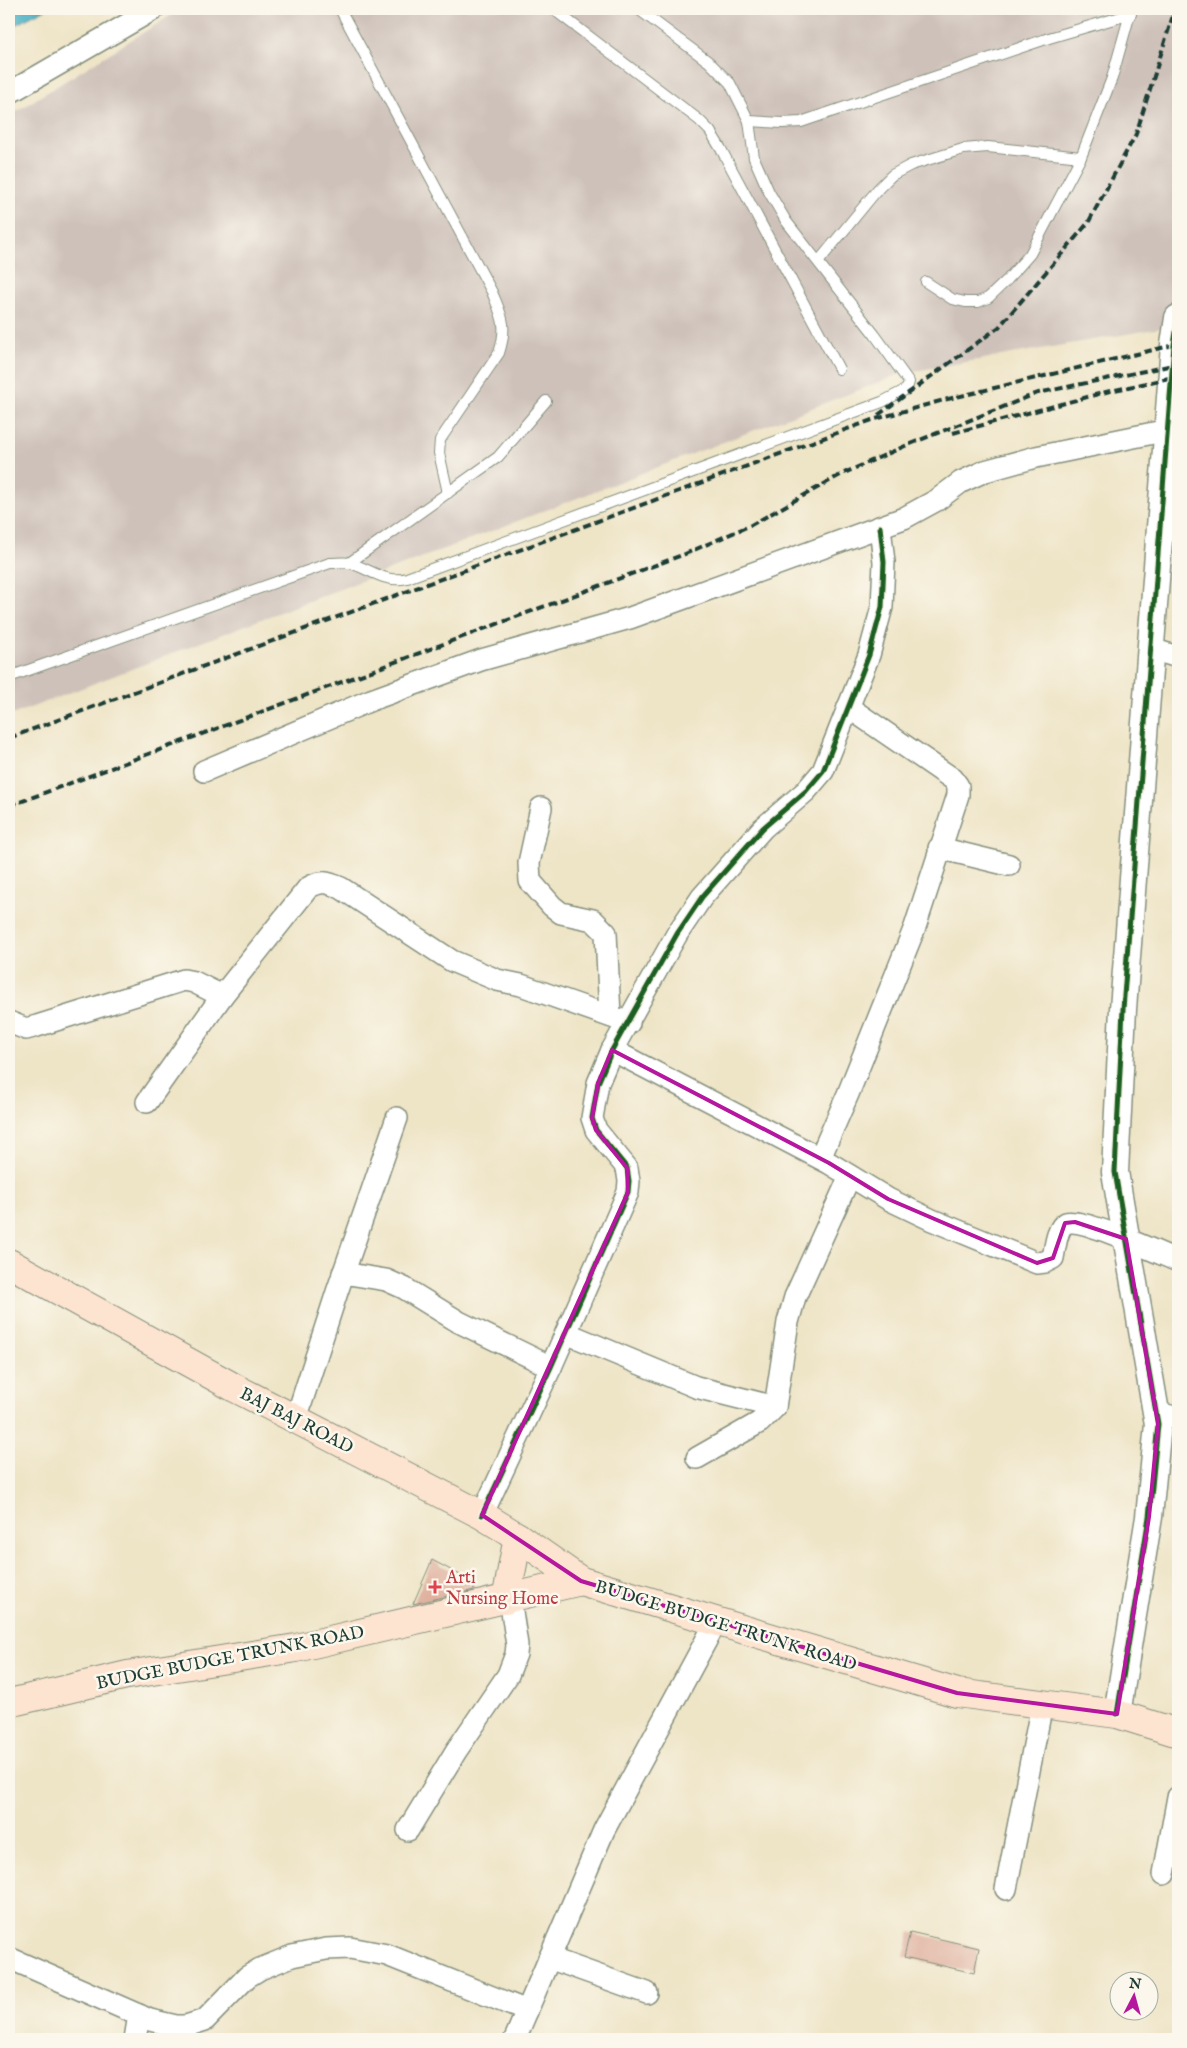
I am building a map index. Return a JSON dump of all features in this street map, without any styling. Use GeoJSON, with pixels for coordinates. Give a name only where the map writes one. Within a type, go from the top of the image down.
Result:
{"type":"FeatureCollection","features":[{"type":"Feature","properties":{"kind":"main road","name":"BAJ BAJ ROAD"},"geometry":{"type":"LineString","coordinates":[[9,1263],[235,1388],[482,1515],[518,1537],[581,1582]]}},
{"type":"Feature","properties":{"kind":"main road"},"geometry":{"type":"LineString","coordinates":[[508,1599],[518,1537]]}},
{"type":"Feature","properties":{"kind":"main road","name":"BUDGE BUDGE TRUNK ROAD"},"geometry":{"type":"LineString","coordinates":[[9,1703],[127,1675],[296,1648],[581,1582],[957,1693],[1117,1714],[1178,1733]]}},
{"type":"Feature","properties":{"kind":"street"},"geometry":{"type":"LineString","coordinates":[[9,93],[154,9]]}},
{"type":"Feature","properties":{"kind":"street"},"geometry":{"type":"LineString","coordinates":[[1117,1714],[1148,1517],[1158,1424],[1167,1415],[1126,1238],[1115,1172],[1124,1010],[1151,649],[1172,460],[1168,430],[1174,344],[1178,318]]}},
{"type":"Feature","properties":{"kind":"street"},"geometry":{"type":"LineString","coordinates":[[204,770],[371,700],[472,664],[630,618],[904,518],[938,500],[961,482],[985,471],[1036,456],[1168,430]]}},
{"type":"Feature","properties":{"kind":"street"},"geometry":{"type":"LineString","coordinates":[[482,1515],[551,1367],[628,1192],[629,1181],[626,1168],[596,1130],[592,1118],[592,1106],[598,1083],[612,1050],[619,1020],[702,897],[763,828],[806,791],[823,772],[869,655],[882,607],[884,562],[880,527]]}},
{"type":"Feature","properties":{"kind":"street"},"geometry":{"type":"LineString","coordinates":[[1151,649],[1178,657]]}},
{"type":"Feature","properties":{"kind":"street"},"geometry":{"type":"LineString","coordinates":[[820,1158],[848,1094],[915,926],[939,848],[958,795],[958,786],[953,780],[848,707]]}},
{"type":"Feature","properties":{"kind":"street"},"geometry":{"type":"LineString","coordinates":[[541,808],[529,863],[530,881],[552,906],[561,913],[593,920],[606,933],[619,1020]]}},
{"type":"Feature","properties":{"kind":"street"},"geometry":{"type":"LineString","coordinates":[[939,848],[1009,865]]}},
{"type":"Feature","properties":{"kind":"street"},"geometry":{"type":"LineString","coordinates":[[147,1102],[222,996],[308,888],[317,882],[325,882],[341,888],[452,961],[497,980],[521,985],[619,1020]]}},
{"type":"Feature","properties":{"kind":"street"},"geometry":{"type":"LineString","coordinates":[[9,1022],[26,1029],[184,980],[194,982],[222,996]]}},
{"type":"Feature","properties":{"kind":"street"},"geometry":{"type":"LineString","coordinates":[[612,1050],[820,1158],[888,1199],[932,1220],[1037,1263],[1053,1258],[1060,1229],[1066,1223],[1075,1222],[1126,1238],[1178,1261]]}},
{"type":"Feature","properties":{"kind":"street"},"geometry":{"type":"LineString","coordinates":[[296,1419],[343,1273],[398,1118]]}},
{"type":"Feature","properties":{"kind":"street"},"geometry":{"type":"LineString","coordinates":[[697,1458],[760,1422],[775,1407],[788,1322],[795,1297],[850,1176]]}},
{"type":"Feature","properties":{"kind":"street"},"geometry":{"type":"LineString","coordinates":[[343,1273],[386,1280],[404,1288],[459,1322],[551,1367]]}},
{"type":"Feature","properties":{"kind":"street"},"geometry":{"type":"LineString","coordinates":[[566,1333],[696,1388],[775,1407]]}},
{"type":"Feature","properties":{"kind":"street"},"geometry":{"type":"LineString","coordinates":[[408,1830],[456,1751],[508,1676],[516,1654],[517,1645],[508,1599]]}},
{"type":"Feature","properties":{"kind":"street"},"geometry":{"type":"LineString","coordinates":[[515,2039],[604,1830],[716,1622]]}},
{"type":"Feature","properties":{"kind":"street"},"geometry":{"type":"LineString","coordinates":[[1006,1889],[1042,1704]]}},
{"type":"Feature","properties":{"kind":"street"},"geometry":{"type":"LineString","coordinates":[[1164,1874],[1178,1797]]}},
{"type":"Feature","properties":{"kind":"street"},"geometry":{"type":"LineString","coordinates":[[9,1958],[166,2025],[186,2026],[205,2020],[247,1977],[260,1969],[292,1956],[326,1949],[350,1948],[387,1955],[527,2011]]}},
{"type":"Feature","properties":{"kind":"street"},"geometry":{"type":"LineString","coordinates":[[549,1958],[647,1993]]}},
{"type":"Feature","properties":{"kind":"street"},"geometry":{"type":"LineString","coordinates":[[135,2039],[140,2015]]}},
{"type":"Feature","properties":{"kind":"lane"},"geometry":{"type":"LineString","coordinates":[[340,9],[492,292],[505,324],[504,340],[499,352],[440,440],[439,453],[448,493]]}},
{"type":"Feature","properties":{"kind":"lane"},"geometry":{"type":"LineString","coordinates":[[553,9],[699,120],[710,131],[721,148],[839,368]]}},
{"type":"Feature","properties":{"kind":"lane"},"geometry":{"type":"LineString","coordinates":[[9,677],[330,563],[349,563],[388,579],[398,580],[407,578],[882,402],[908,389],[909,382],[819,261],[786,221],[769,192],[754,158],[749,121],[730,82],[709,62],[638,9]]}},
{"type":"Feature","properties":{"kind":"lane"},"geometry":{"type":"LineString","coordinates":[[749,121],[801,122],[1131,11]]}},
{"type":"Feature","properties":{"kind":"lane"},"geometry":{"type":"LineString","coordinates":[[926,282],[952,299],[978,302],[988,298],[1030,254],[1081,157],[1112,78],[1131,11]]}},
{"type":"Feature","properties":{"kind":"lane"},"geometry":{"type":"LineString","coordinates":[[819,261],[878,189],[892,175],[911,165],[963,150],[988,147],[1081,157]]}},
{"type":"Feature","properties":{"kind":"lane"},"geometry":{"type":"LineString","coordinates":[[349,563],[498,457],[546,401]]}},
{"type":"Feature","properties":{"kind":"highlighted area"},"geometry":{"type":"Polygon","coordinates":[[[612,1050],[829,1163],[888,1199],[1037,1263],[1053,1258],[1065,1223],[1075,1222],[1126,1239],[1158,1424],[1149,1517],[1117,1714],[957,1693],[581,1581],[482,1515],[628,1192],[627,1168],[596,1130],[592,1118],[598,1083],[612,1050]]]}},
{"type":"Feature","properties":{"kind":"shaded area"},"geometry":{"type":"Polygon","coordinates":[[[181,9],[1178,9],[1178,325],[903,373],[9,716],[9,116],[181,9]]]}},
{"type":"Feature","properties":{"kind":"water"},"geometry":{"type":"Polygon","coordinates":[[[9,9],[46,9],[9,28],[9,9]]]}},
{"type":"Feature","properties":{"kind":"building"},"geometry":{"type":"Polygon","coordinates":[[[432,1560],[475,1583],[474,1590],[413,1604],[432,1560]]]}},
{"type":"Feature","properties":{"kind":"building"},"geometry":{"type":"Polygon","coordinates":[[[910,1932],[979,1948],[974,1973],[904,1957],[910,1932]]]}},
{"type":"Feature","properties":{"kind":"railway"},"geometry":{"type":"LineString","coordinates":[[878,415],[999,327],[1088,223],[1136,134],[1175,9]]}},
{"type":"Feature","properties":{"kind":"railway"},"geometry":{"type":"LineString","coordinates":[[9,738],[872,420],[944,400],[1178,344]]}},
{"type":"Feature","properties":{"kind":"railway"},"geometry":{"type":"LineString","coordinates":[[9,806],[685,554],[751,525],[842,474],[905,446],[1038,393],[1178,364]]}},
{"type":"Feature","properties":{"kind":"railway"},"geometry":{"type":"LineString","coordinates":[[953,433],[1106,392],[1178,376]]}},
{"type":"Feature","properties":{"kind":"cycle path"},"geometry":{"type":"LineString","coordinates":[[1117,1714],[1149,1517],[1158,1424],[1115,1172],[1123,1009],[1174,345],[1178,318]]}},
{"type":"Feature","properties":{"kind":"cycle path"},"geometry":{"type":"LineString","coordinates":[[482,1515],[551,1367],[628,1192],[627,1168],[596,1130],[592,1118],[598,1083],[612,1050],[677,934],[702,897],[763,828],[806,791],[823,771],[869,655],[882,607],[884,562],[880,527]]}},
{"type":"Feature","properties":{"kind":"place","name":"Arti Nursing Home"},"geometry":{"type":"Point","coordinates":[435,1587]}}]}
